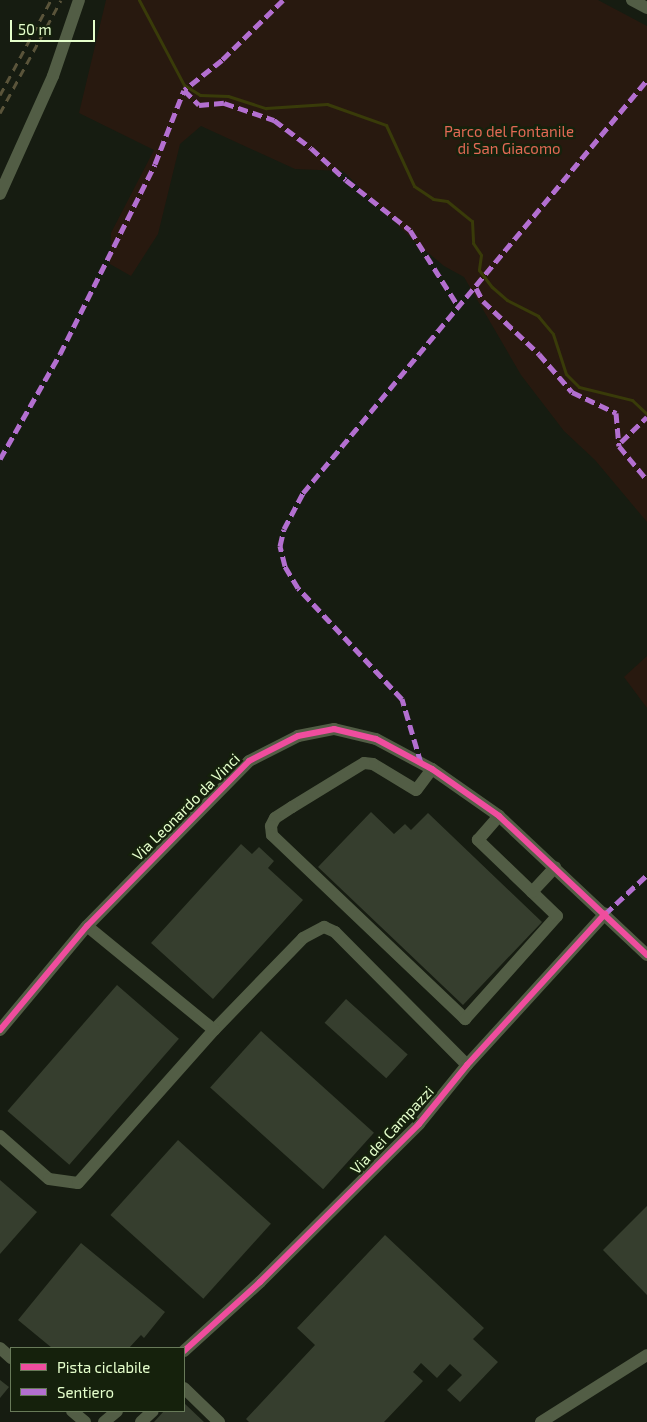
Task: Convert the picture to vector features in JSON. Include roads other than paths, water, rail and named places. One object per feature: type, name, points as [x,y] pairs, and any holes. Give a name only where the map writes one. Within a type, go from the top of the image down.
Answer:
[{"type":"street","points":[[0,194],[53,76],[79,0]]},
{"type":"street","points":[[632,0],[647,8]]},
{"type":"street","name":"Via Leonardo da Vinci","points":[[0,1030],[87,926],[249,760],[298,736],[334,729],[376,739],[432,769],[499,816],[647,955]]},
{"type":"street","points":[[432,769],[416,790],[373,764],[364,763],[275,818],[271,826],[272,835],[465,1019],[557,916],[478,840],[499,816]]},
{"type":"street","points":[[532,892],[555,867]]},
{"type":"street","name":"Via dei Campazzi","points":[[185,1350],[260,1282],[419,1124],[467,1065],[605,914]]},
{"type":"street","points":[[87,926],[214,1030]]},
{"type":"street","points":[[0,1136],[49,1179],[78,1183],[214,1030],[303,938],[324,927],[335,932],[467,1065]]},
{"type":"street","points":[[0,1348],[10,1357]]},
{"type":"street","points":[[541,1422],[647,1355]]},
{"type":"street","points":[[185,1389],[219,1422]]},
{"type":"street","points":[[73,1412],[85,1422]]},
{"type":"street","points":[[104,1422],[116,1412]]},
{"type":"street","points":[[142,1422],[152,1412]]},
{"type":"waterway","points":[[139,0],[184,85],[200,95],[228,96],[266,108],[327,104],[386,125],[414,186],[433,199],[447,201],[472,221],[473,243],[481,255],[479,270],[492,287],[507,300],[538,316],[553,334],[566,374],[579,387],[632,400],[647,414]]},
{"type":"railway","points":[[0,95],[51,0]]},
{"type":"railway","points":[[0,113],[61,0]]},
{"type":"park label","name":"Parco del Fontanile di San Giacomo","points":[[509,140]]}]
